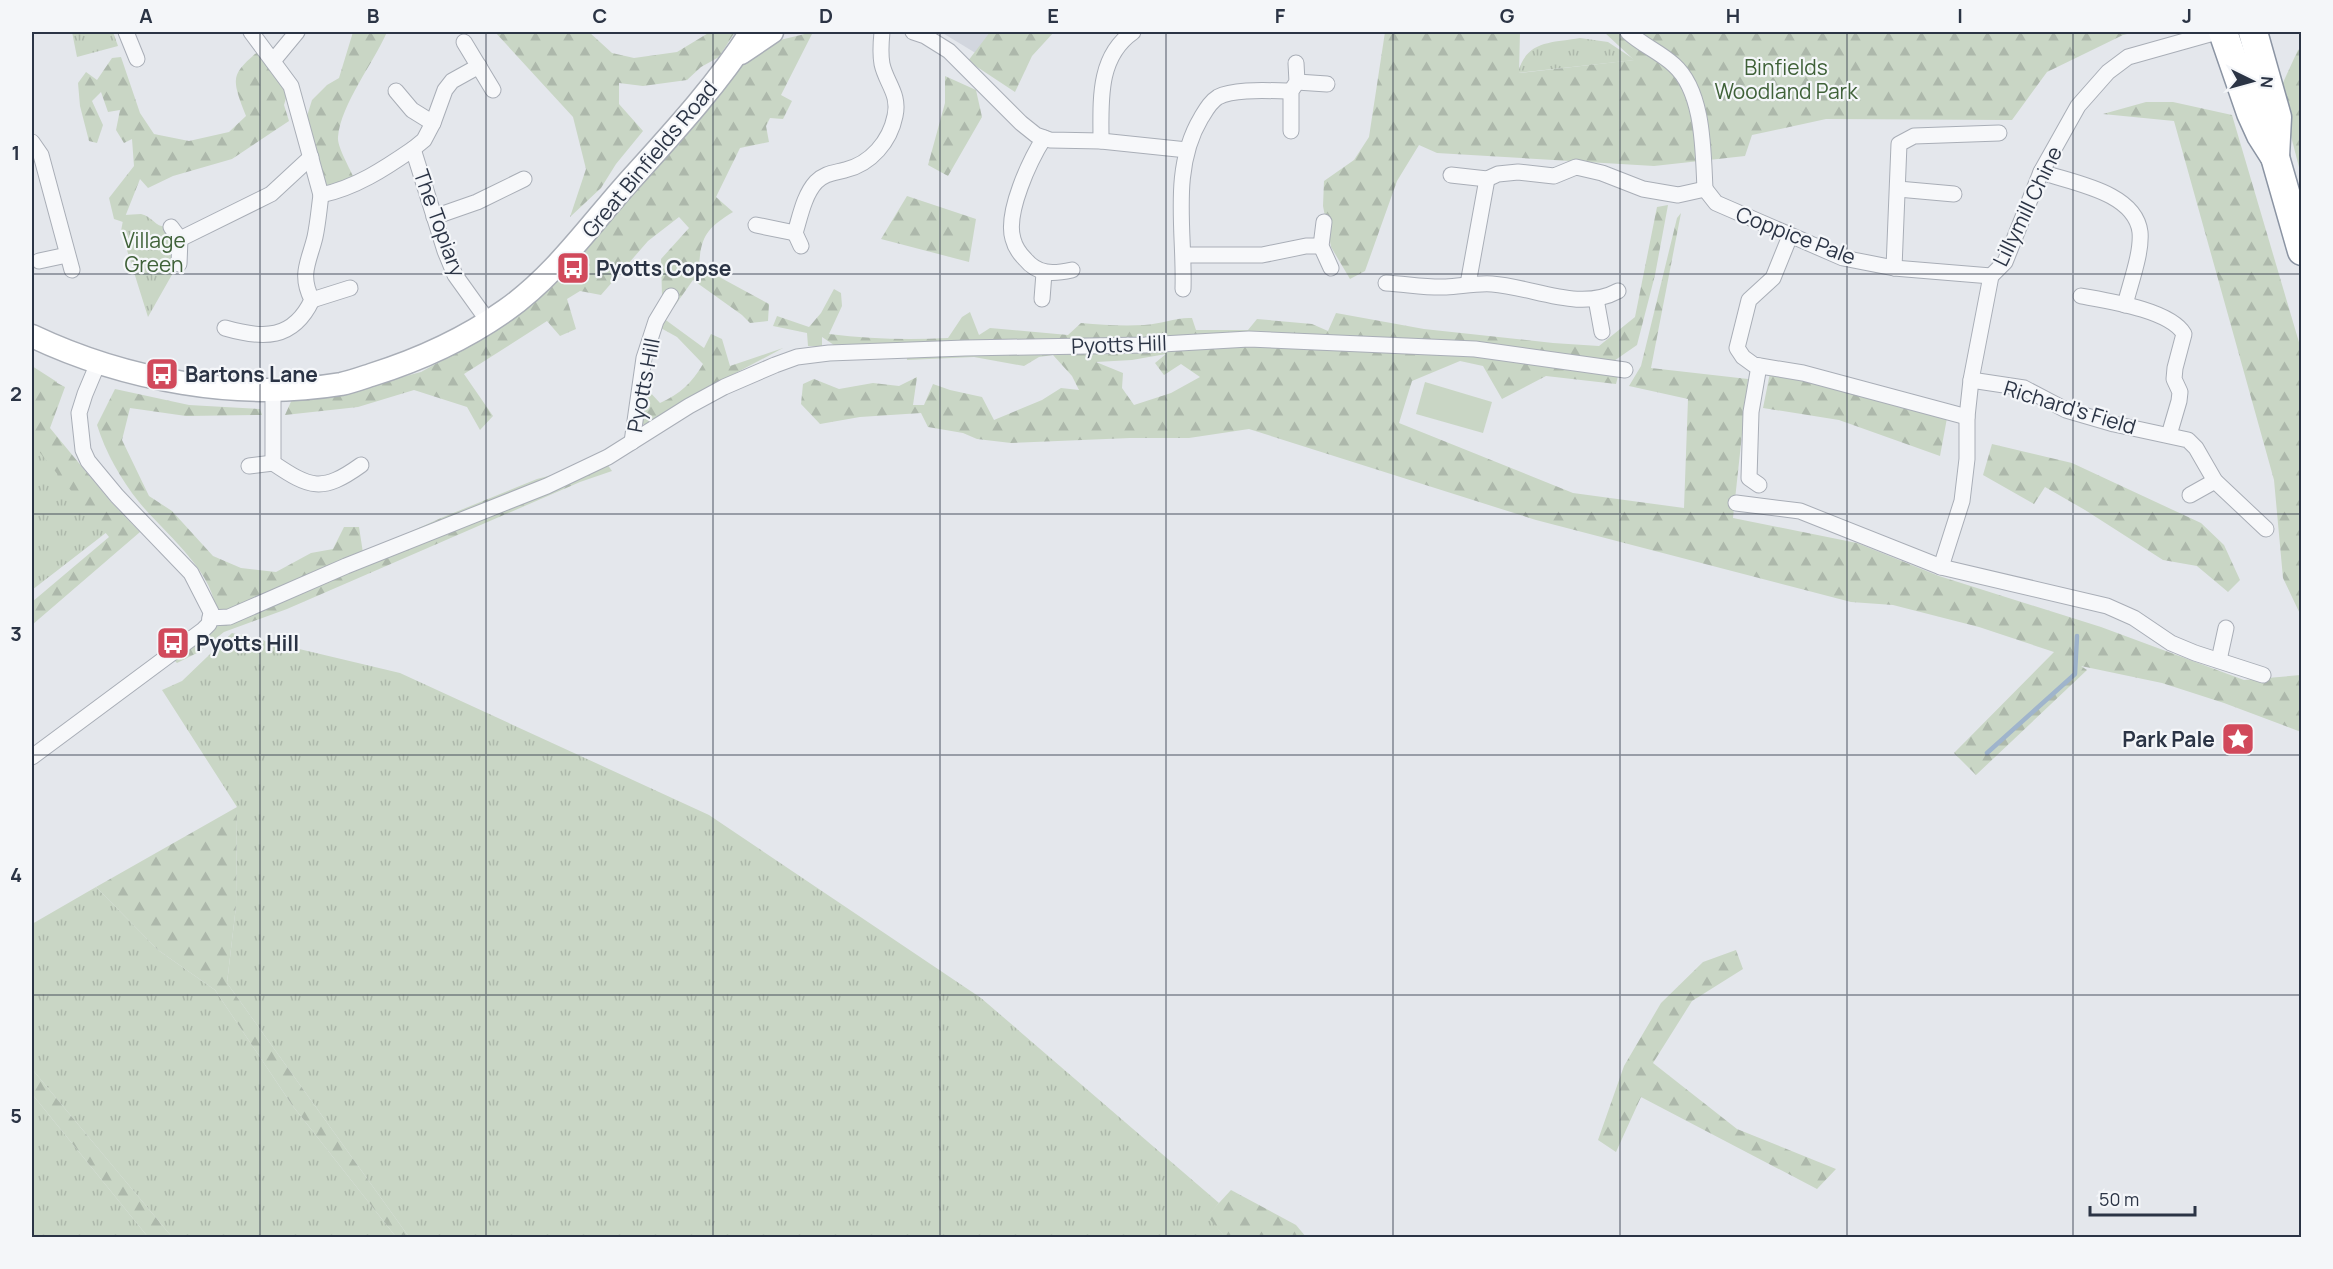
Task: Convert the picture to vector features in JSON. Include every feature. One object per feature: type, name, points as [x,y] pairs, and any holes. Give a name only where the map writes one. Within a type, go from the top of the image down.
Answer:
[{"type":"highway","points":[[2223,32],[2260,135],[2275,157]]},
{"type":"highway","points":[[2253,32],[2277,117],[2275,157],[2301,251]]},
{"type":"street","points":[[251,32],[291,86],[321,195],[315,237],[305,273],[305,286],[312,300]]},
{"type":"street","points":[[273,61],[297,32]]},
{"type":"street","name":"Great Binfields Road","points":[[32,336],[59,349],[98,363],[154,378],[215,387],[273,390],[342,384],[437,351],[506,310],[574,248],[734,57],[751,32]]},
{"type":"street","name":"Great Binfields Road","points":[[734,57],[772,32]]},
{"type":"street","points":[[756,225],[798,240],[808,195],[816,183],[828,173],[858,166],[886,141],[892,127],[897,100],[882,66],[880,50],[882,32]]},
{"type":"street","points":[[913,32],[925,36],[949,51],[1036,135],[1044,138],[1187,150]]},
{"type":"street","points":[[1101,141],[1102,92],[1105,72],[1119,45],[1133,32]]},
{"type":"street","points":[[1451,175],[1488,178],[1498,174],[1518,172],[1554,176],[1576,167],[1602,173],[1643,189],[1678,195],[1705,189],[1702,137],[1696,107],[1683,76],[1675,66],[1628,32]]},
{"type":"street","points":[[2166,45],[2174,32]]},
{"type":"street","name":"Lillymill Chine","points":[[1941,567],[1962,501],[1967,459],[1967,417],[1971,380],[1991,276],[2005,262],[2042,172],[2078,106],[2108,72],[2128,57],[2217,32]]},
{"type":"street","points":[[132,34],[137,58]]},
{"type":"street","points":[[464,42],[493,90]]},
{"type":"street","points":[[1291,131],[1296,63]]},
{"type":"street","points":[[413,149],[424,140],[445,90],[452,81],[479,66]]},
{"type":"street","points":[[1183,289],[1185,255],[1180,204],[1182,179],[1187,150],[1196,127],[1209,105],[1219,97],[1328,84]]},
{"type":"street","points":[[396,90],[412,110],[433,123]]},
{"type":"street","points":[[1894,268],[1899,144],[1914,136],[1999,133]]},
{"type":"street","points":[[1044,138],[1023,178],[1011,230],[1013,241],[1031,267],[1044,273],[1072,270]]},
{"type":"street","points":[[32,142],[41,155],[72,270]]},
{"type":"street","name":"The Topiary","points":[[321,195],[358,183],[413,149],[455,275],[488,321]]},
{"type":"street","points":[[179,264],[175,233],[271,194],[311,158]]},
{"type":"street","points":[[2042,172],[2115,197],[2127,205],[2136,216],[2140,232],[2139,247],[2125,305]]},
{"type":"street","points":[[434,217],[477,202],[524,178]]},
{"type":"street","points":[[1468,284],[1488,178]]},
{"type":"street","name":"Coppice Pale","points":[[1705,189],[1716,203],[1843,258],[1894,268],[1991,276]]},
{"type":"street","points":[[1898,189],[1954,194]]},
{"type":"street","points":[[1324,222],[1321,246],[1332,268]]},
{"type":"street","points":[[1790,236],[1773,278],[1749,300],[1737,348],[1743,357],[1753,365],[1847,383],[1967,417]]},
{"type":"street","points":[[1185,255],[1262,255],[1306,246],[1321,246]]},
{"type":"street","points":[[39,261],[67,255]]},
{"type":"street","points":[[1042,299],[1044,273]]},
{"type":"street","points":[[1386,283],[1446,287],[1468,284],[1519,287],[1554,296],[1585,300],[1605,298],[1618,291]]},
{"type":"street","points":[[225,327],[243,333],[280,334],[307,311],[312,300],[351,288]]},
{"type":"street","name":"Pyotts Hill","points":[[632,442],[644,358],[656,321],[671,296]]},
{"type":"street","points":[[2081,296],[2125,305],[2170,320],[2179,326],[2184,334],[2174,379],[2180,392],[2169,435]]},
{"type":"street","points":[[1596,299],[1602,332]]},
{"type":"street","name":"Pyotts Hill","points":[[210,618],[229,617],[346,566],[547,486],[608,457],[689,406],[724,387],[797,357],[829,353],[1145,345],[1249,339],[1475,349],[1625,370]]},
{"type":"street","points":[[32,757],[203,630],[210,618],[211,612],[206,599],[191,573],[117,496],[88,461],[81,441],[79,413],[98,363]]},
{"type":"street","points":[[1756,506],[1759,478],[1749,478],[1751,412],[1760,366]]},
{"type":"street","name":"Richard's Field","points":[[1971,380],[2024,388],[2066,410],[2114,424],[2188,440],[2196,448],[2215,482],[2266,529]]},
{"type":"street","points":[[273,390],[273,463]]},
{"type":"street","points":[[249,466],[273,463],[300,481],[325,484],[343,478],[361,465]]},
{"type":"street","points":[[2190,495],[2215,482]]},
{"type":"street","points":[[1736,503],[1800,511],[1941,567],[2107,606],[2134,618],[2171,644],[2263,675]]},
{"type":"street","points":[[2219,660],[2226,628]]},
{"type":"shaded area","points":[[941,32],[1005,32],[992,63]]},
{"type":"green space","points":[[72,32],[113,32],[118,46],[77,57]]},
{"type":"green space","points":[[353,32],[387,32],[351,98],[340,124],[338,141],[353,176],[341,190],[325,189],[307,116],[312,100],[327,85],[339,78]]},
{"type":"green space","points":[[495,32],[589,32],[612,53],[634,58],[677,52],[710,32],[735,32],[719,57],[701,67],[687,80],[643,86],[619,83],[619,104],[643,131],[616,164],[601,188],[570,217],[586,169],[573,117]]},
{"type":"green space","points":[[813,32],[781,95],[792,101],[783,119],[770,118],[766,126],[769,142],[740,148],[716,197],[733,212],[711,228],[704,240],[700,256],[699,266],[769,304],[768,321],[750,323],[693,280],[674,307],[662,296],[661,259],[689,228],[679,217],[648,241],[601,295],[580,291],[567,299],[576,329],[560,336],[547,321],[464,374],[493,416],[480,430],[467,407],[414,390],[358,407],[285,415],[294,395],[353,390],[421,372],[468,346],[744,57],[780,40]]},
{"type":"green space","points":[[990,32],[1054,32],[1032,56],[1015,92],[968,61]]},
{"type":"green space","name":"Binfields Woodland Park","points":[[1385,32],[1520,32],[1519,73],[1634,60],[1604,32],[2135,32],[2123,35],[2047,72],[2012,120],[1826,119],[1752,135],[1745,156],[1654,166],[1437,153],[1419,145],[1397,181],[1365,271],[1350,279],[1331,247],[1323,206],[1324,181],[1354,160],[1369,137]]},
{"type":"green space","points":[[1580,38],[1608,42],[1635,60],[1518,73],[1527,54],[1534,49],[1550,43]]},
{"type":"green space","points":[[265,45],[288,91],[284,105],[289,121],[232,159],[173,176],[148,188],[140,179],[123,222],[114,219],[109,198],[134,166],[132,139],[124,143],[116,130],[120,110],[108,112],[101,92],[92,101],[103,125],[97,143],[89,141],[80,106],[78,83],[86,72],[97,80],[112,58],[121,57],[140,113],[154,134],[189,141],[229,132],[246,116],[237,91],[237,76],[240,69]]},
{"type":"green space","points":[[2301,48],[2301,175],[2281,87]]},
{"type":"green space","points":[[945,76],[976,90],[982,117],[948,176],[928,165],[945,103]]},
{"type":"green space","points":[[2146,102],[2173,102],[2232,115],[2301,349],[2301,616],[2283,578],[2274,480],[2174,121],[2103,114]]},
{"type":"green space","points":[[907,196],[976,219],[969,262],[881,239]]},
{"type":"green space","points":[[1668,205],[1655,275],[1637,345],[1611,363],[1618,376],[1616,384],[1546,376],[1502,399],[1483,366],[1460,361],[1412,381],[1399,423],[1573,493],[1684,508],[1688,399],[1629,386],[1641,366],[1677,218],[1681,213],[1651,368],[1748,379],[1733,518],[1857,543],[1939,576],[2101,627],[2244,680],[2301,675],[2301,732],[2162,683],[2081,666],[2087,670],[1976,775],[1954,753],[2054,652],[1979,627],[1893,605],[1851,602],[1536,520],[1249,429],[1189,438],[1011,443],[977,439],[963,433],[928,427],[921,413],[860,417],[820,424],[801,404],[803,384],[814,379],[839,389],[873,383],[899,386],[917,377],[913,405],[924,405],[933,384],[982,397],[994,420],[1042,400],[1061,388],[1079,390],[1072,376],[1053,355],[1039,357],[1024,366],[974,357],[907,360],[906,347],[834,345],[822,337],[822,347],[808,346],[807,333],[773,326],[777,316],[809,327],[821,313],[834,289],[841,293],[842,306],[829,334],[859,337],[948,338],[962,317],[970,312],[979,335],[990,328],[1068,335],[1081,323],[1144,325],[1186,318],[1192,318],[1196,330],[1248,330],[1257,319],[1312,324],[1328,331],[1336,313],[1424,329],[1599,346],[1635,317],[1657,207]],"holes":[[[1166,354],[1155,363],[1164,375],[1181,364],[1200,377],[1171,393],[1134,405],[1122,388],[1123,373],[1096,362],[1132,360]]]},
{"type":"green space","name":"Village Green","points":[[141,214],[158,225],[171,226],[178,264],[148,317],[121,231],[124,215]]},
{"type":"green space","points":[[663,318],[704,348],[711,334],[722,339],[730,366],[783,348],[685,400],[649,423],[636,426],[647,389],[660,403],[685,387],[703,364],[677,337],[659,327]]},
{"type":"green space","points":[[32,366],[57,382],[41,452],[107,532],[32,590]]},
{"type":"green space","points":[[32,370],[65,387],[50,428],[111,502],[140,532],[32,625],[32,602],[109,537],[32,443]]},
{"type":"green space","points":[[1770,373],[1867,389],[1947,418],[1940,456],[1839,420],[1763,408]]},
{"type":"green space","points":[[1425,382],[1492,402],[1483,433],[1416,414]]},
{"type":"green space","points":[[115,389],[189,405],[260,409],[262,415],[186,416],[130,408],[122,440],[149,496],[172,511],[213,556],[241,568],[276,572],[311,553],[333,549],[344,527],[359,527],[363,553],[537,479],[605,461],[612,471],[580,482],[287,609],[224,632],[197,653],[177,663],[171,657],[216,615],[214,599],[198,569],[139,502],[109,455],[97,425]]},
{"type":"green space","points":[[1992,444],[2072,463],[2201,523],[2224,545],[2240,580],[2228,592],[2197,566],[2163,560],[2045,487],[2034,504],[1983,475]]},
{"type":"green space","points":[[232,633],[400,673],[709,815],[981,998],[1219,1203],[1208,1216],[1225,1237],[409,1237],[227,983],[236,906],[237,807],[162,690],[182,681]]},
{"type":"green space","points":[[237,807],[236,906],[227,983],[409,1237],[396,1237],[292,1105],[215,990],[158,950],[96,887]]},
{"type":"green space","points":[[96,887],[158,950],[215,990],[292,1105],[396,1237],[172,1237],[32,1069],[32,924]]},
{"type":"green space","points":[[1736,950],[1743,969],[1692,1001],[1653,1063],[1737,1129],[1836,1169],[1817,1189],[1641,1097],[1616,1152],[1598,1140],[1624,1066],[1661,1003],[1703,962]]},
{"type":"green space","points":[[32,1069],[172,1237],[148,1237],[32,1094]]},
{"type":"green space","points":[[32,1094],[148,1237],[32,1237]]},
{"type":"green space","points":[[1231,1190],[1296,1225],[1306,1237],[1225,1237],[1207,1216]]},
{"type":"waterway","points":[[1987,753],[2075,674],[2077,636]]},
{"type":"place","name":"Pyotts Copse","points":[[573,268]]},
{"type":"place","name":"Bartons Lane","points":[[162,374]]},
{"type":"place","name":"Pyotts Hill","points":[[173,643]]},
{"type":"place","name":"Park Pale","points":[[2238,739]]}]
